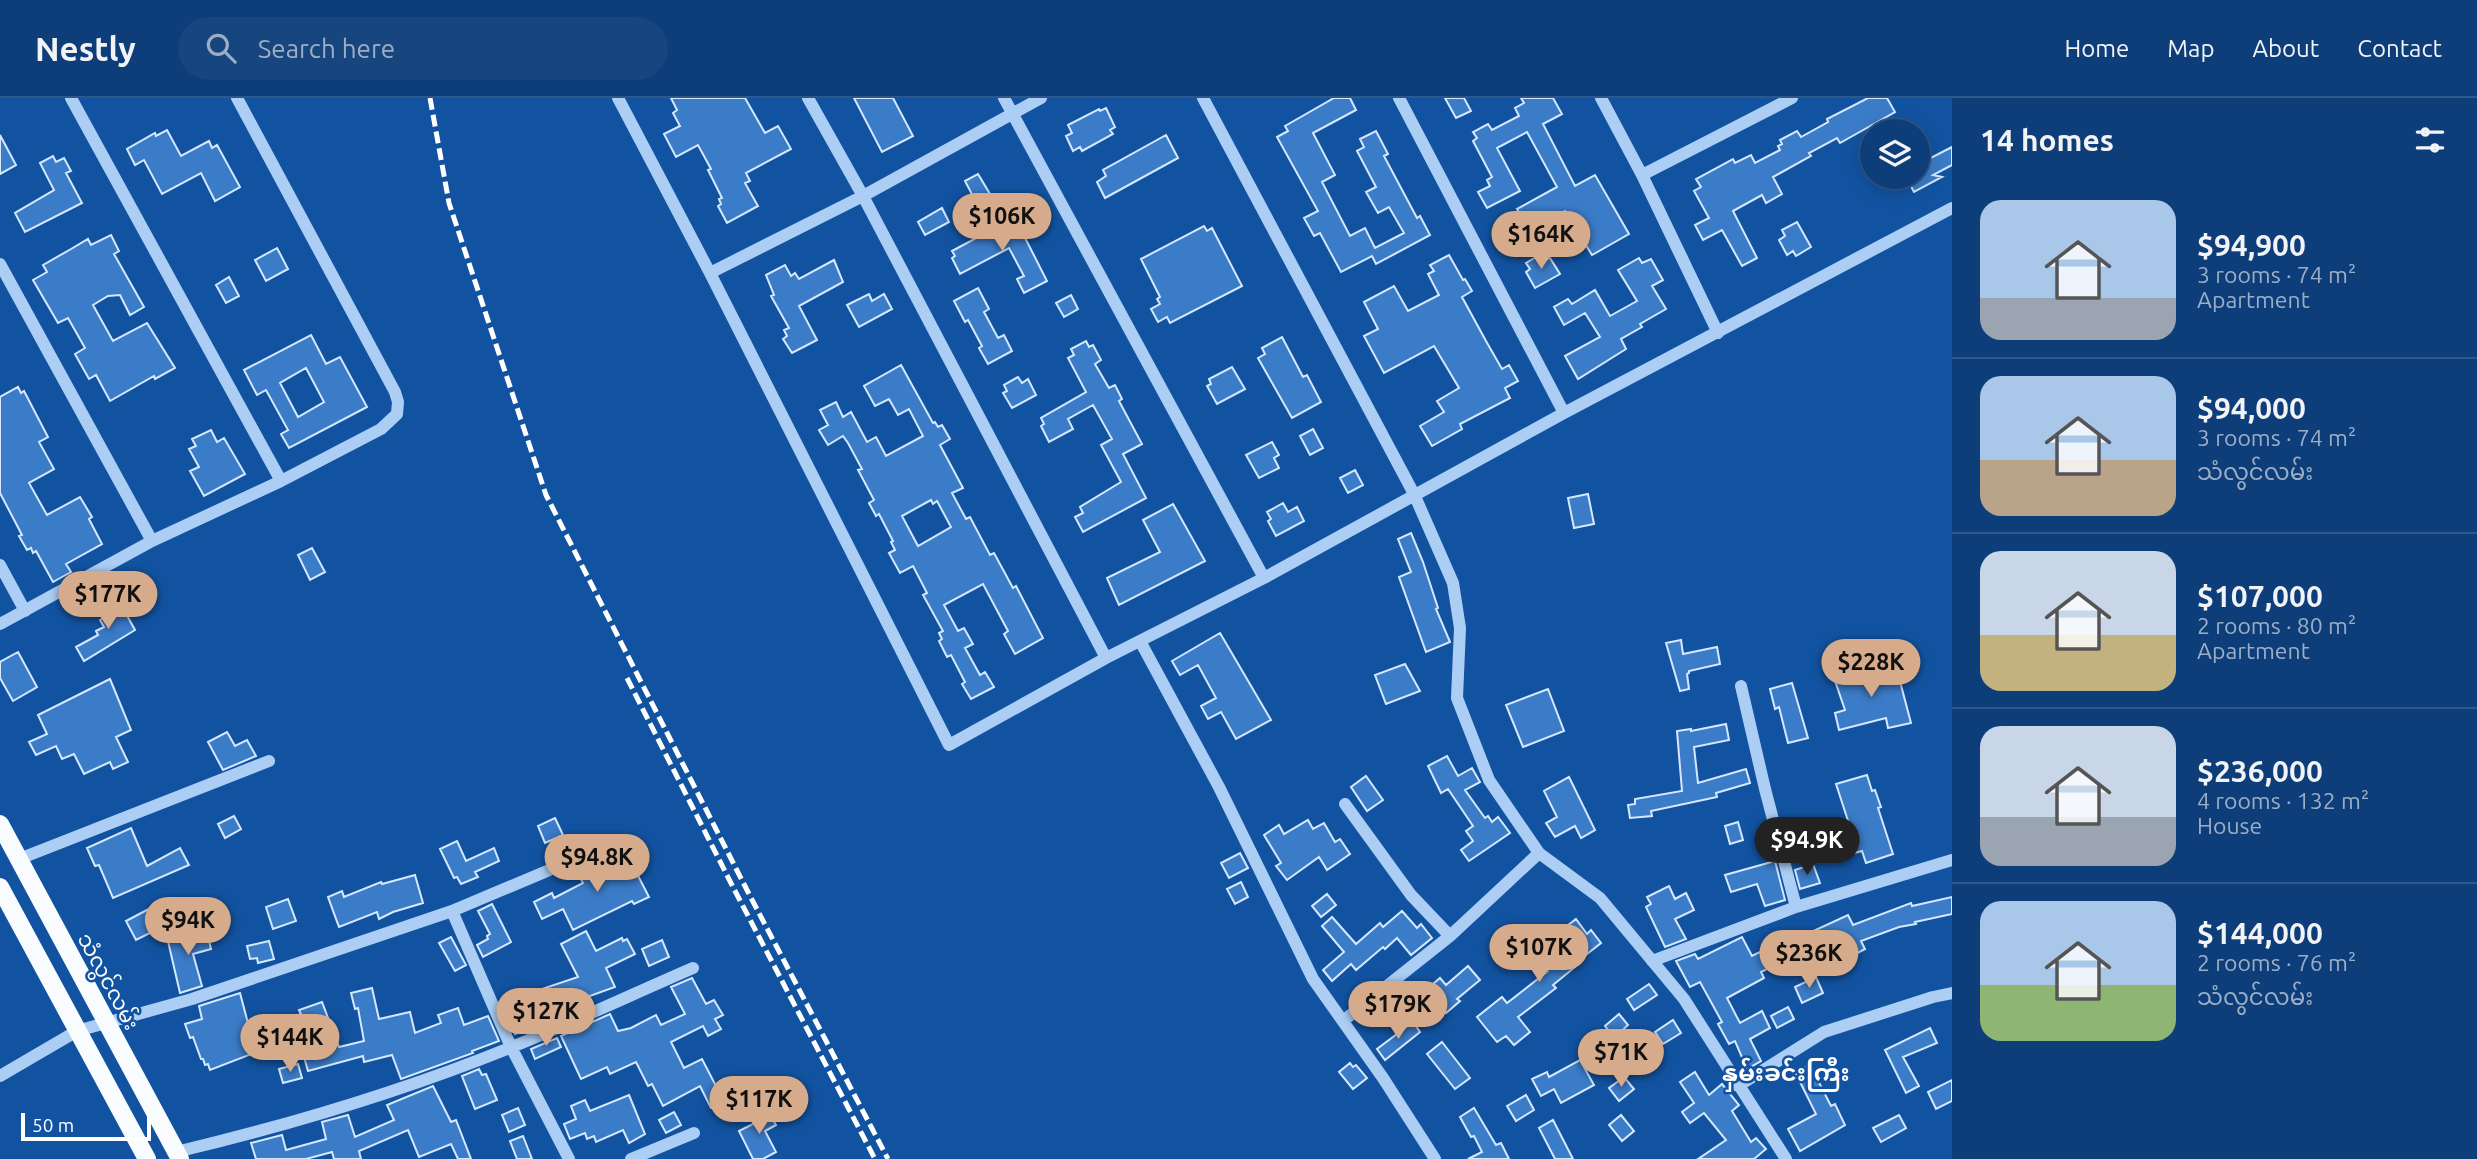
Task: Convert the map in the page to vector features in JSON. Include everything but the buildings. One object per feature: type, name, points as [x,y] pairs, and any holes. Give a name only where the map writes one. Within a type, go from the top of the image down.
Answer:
[{"type":"main road","name":"သံလွင်လမ်း","points":[[0,824],[178,1155]]},
{"type":"main road","points":[[0,887],[147,1159]]},
{"type":"street","points":[[71,98],[281,481]]},
{"type":"street","points":[[0,624],[152,541],[281,481],[381,429],[397,414],[398,402],[388,379],[237,98]]},
{"type":"street","points":[[618,98],[710,273],[949,745],[1106,658],[1264,578],[1564,413],[1952,208]]},
{"type":"street","points":[[808,98],[863,196],[1106,658]]},
{"type":"street","points":[[1004,98],[1264,578]]},
{"type":"street","points":[[710,273],[863,196],[1041,98]]},
{"type":"street","points":[[1203,98],[1414,494],[1453,583],[1460,628],[1457,698],[1489,780],[1539,853],[1600,898],[1684,999],[1786,1159]]},
{"type":"street","points":[[1399,98],[1564,413]]},
{"type":"street","points":[[1601,98],[1642,175],[1718,333]]},
{"type":"street","points":[[1642,175],[1792,98]]},
{"type":"street","points":[[0,264],[152,541]]},
{"type":"street","points":[[0,565],[25,611]]},
{"type":"street","points":[[1140,641],[1219,787],[1313,979],[1435,1159]]},
{"type":"street","points":[[1741,687],[1797,907]]},
{"type":"street","points":[[19,859],[269,761]]},
{"type":"street","points":[[1345,804],[1411,895],[1450,936]]},
{"type":"street","points":[[0,1076],[77,1031],[192,999],[452,911],[611,844]]},
{"type":"street","points":[[1343,1021],[1450,936],[1539,853]]},
{"type":"street","points":[[1652,961],[1797,907],[1952,860]]},
{"type":"street","points":[[452,911],[511,1047],[569,1159]]},
{"type":"street","points":[[178,1155],[411,1084],[511,1047],[693,968]]},
{"type":"street","points":[[1738,1086],[1824,1032],[1952,993]]},
{"type":"street","points":[[631,1159],[694,1133]]},
{"type":"railway","points":[[430,98],[449,203],[546,495],[749,894],[888,1159]]},
{"type":"railway","points":[[627,678],[875,1159]]},
{"type":"district","name":"နှမ်းခင်းကြီး","points":[[1786,1072]]}]
